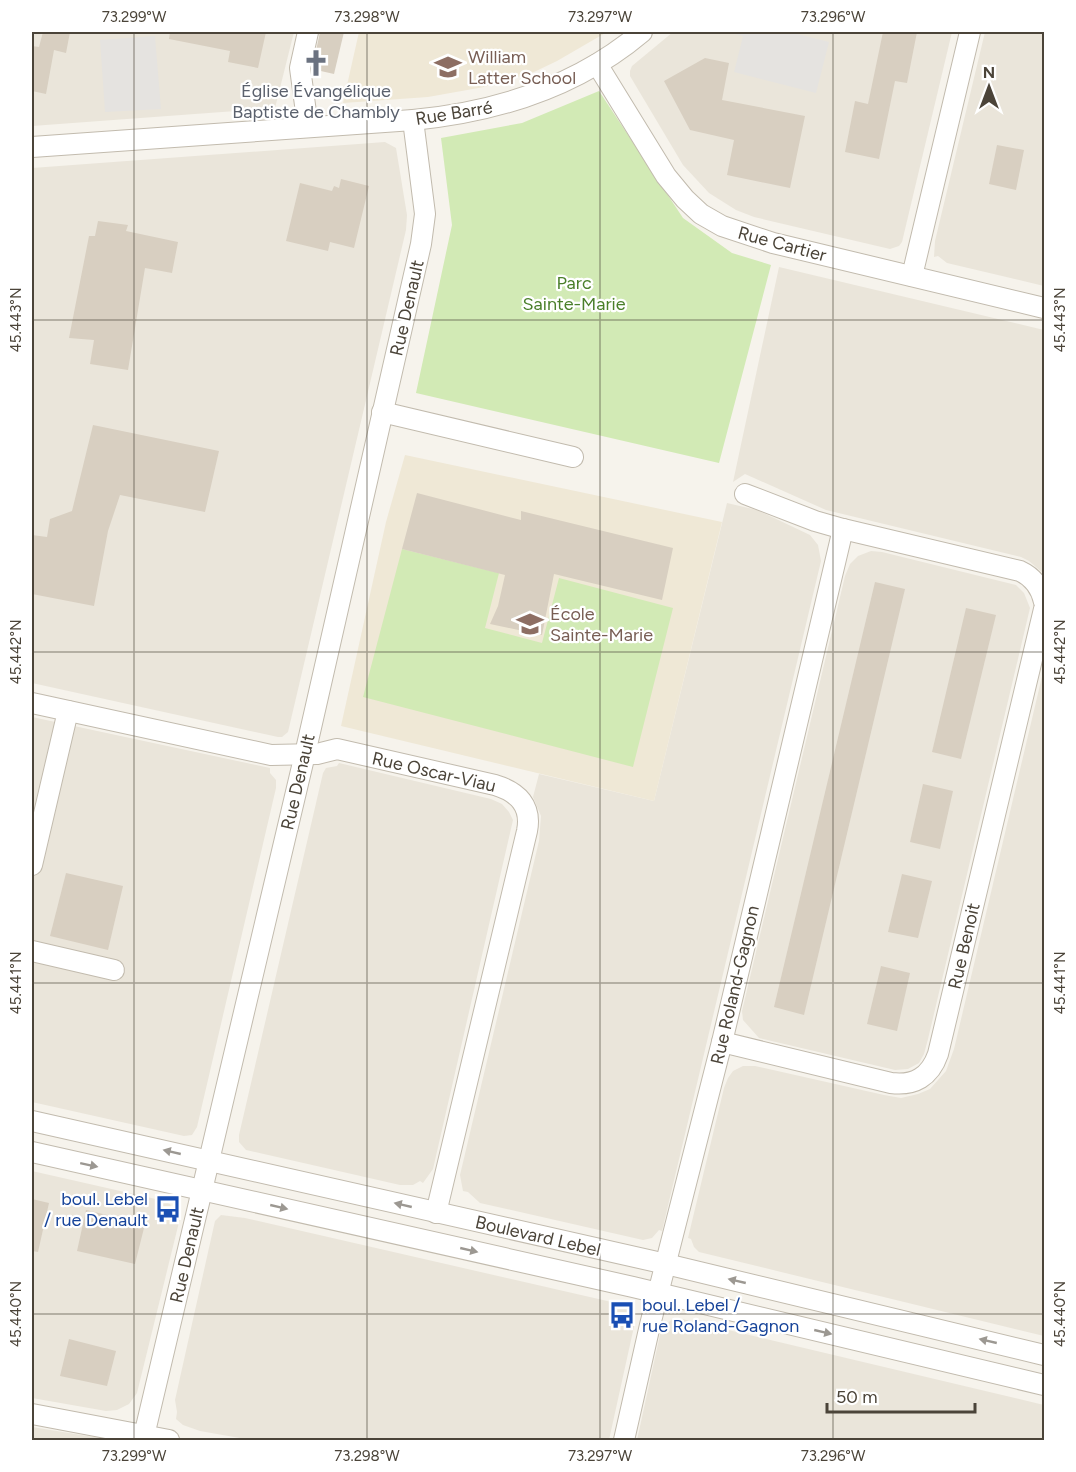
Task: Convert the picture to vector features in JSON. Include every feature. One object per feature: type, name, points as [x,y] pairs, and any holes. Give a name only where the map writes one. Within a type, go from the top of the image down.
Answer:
[{"type":"street","points":[[308,32],[300,68],[308,127]]},
{"type":"street","name":"Rue Barré","points":[[32,147],[413,120],[475,112],[543,91],[597,64],[642,32]]},
{"type":"street","points":[[912,276],[970,32]]},
{"type":"street","name":"Rue Cartier","points":[[597,64],[666,176],[701,214],[722,226],[746,236],[1044,308]]},
{"type":"street","name":"Rue Denault","points":[[144,1438],[305,754],[424,228],[425,214],[413,120]]},
{"type":"street","points":[[382,412],[573,457]]},
{"type":"street","points":[[745,494],[815,521],[843,529],[1020,571],[1027,574],[1037,585],[1044,602]]},
{"type":"street","name":"Rue Roland-Gagnon","points":[[624,1440],[658,1293],[722,1042],[843,529]]},
{"type":"street","name":"Rue Benoit","points":[[722,1042],[891,1083],[913,1082],[928,1073],[938,1054],[1044,609]]},
{"type":"street","name":"Rue Oscar-Viau","points":[[32,703],[271,755],[305,754],[337,749],[495,785],[517,795],[528,814],[527,831],[436,1213]]},
{"type":"street","points":[[32,865],[68,711]]},
{"type":"street","points":[[32,951],[114,970]]},
{"type":"street","name":"Boulevard Lebel","points":[[32,1121],[666,1264],[1044,1355]]},
{"type":"street","name":"Boulevard Lebel","points":[[32,1152],[658,1293],[1044,1385]]},
{"type":"street","points":[[32,1414],[144,1438],[169,1440]]},
{"type":"shaded area","points":[[32,32],[294,32],[275,108],[32,126]]},
{"type":"shaded area","name":"William Latter School","points":[[359,32],[607,32],[534,72],[484,87],[428,97],[343,103]]},
{"type":"shaded area","points":[[673,32],[952,32],[902,242],[899,246],[890,249],[754,217],[736,210],[709,193],[683,165],[630,76],[632,66]]},
{"type":"shaded area","points":[[726,32],[789,32],[829,42],[816,93],[734,72],[743,36]]},
{"type":"shaded area","points":[[985,32],[1044,32],[1044,286],[947,263],[938,256],[934,257],[935,241]]},
{"type":"shaded area","points":[[155,36],[161,109],[105,112],[100,40]]},
{"type":"shaded area","points":[[385,142],[396,148],[407,215],[406,230],[288,732],[278,737],[32,683],[32,168]]},
{"type":"shaded area","points":[[779,267],[1044,330],[1044,574],[1021,557],[826,510],[745,474],[733,482]]},
{"type":"shaded area","name":"École Sainte-Marie","points":[[405,455],[722,522],[654,801],[341,726],[386,522]]},
{"type":"shaded area","points":[[727,503],[757,510],[810,535],[818,545],[821,561],[662,1231],[659,1230],[652,1238],[643,1240],[480,1203],[468,1192],[463,1191],[460,1175],[539,841],[541,816],[533,797],[539,774],[654,801]]},
{"type":"shaded area","points":[[871,551],[1016,585],[1024,593],[1030,608],[924,1054],[919,1063],[908,1069],[895,1070],[759,1038],[743,1020],[742,1011],[845,576],[850,564],[858,556]]},
{"type":"shaded area","points":[[1044,668],[1044,1336],[699,1252],[688,1238],[724,1088],[733,1071],[743,1066],[755,1066],[901,1098],[930,1089],[946,1071],[954,1049]]},
{"type":"shaded area","points":[[32,717],[270,768],[270,773],[276,780],[197,1127],[192,1135],[184,1136],[32,1102]]},
{"type":"shaded area","points":[[339,763],[491,799],[502,804],[513,820],[433,1169],[423,1183],[420,1181],[413,1185],[400,1185],[246,1150],[239,1142],[323,773],[326,768],[337,766]]},
{"type":"shaded area","points":[[32,1171],[160,1200],[170,1204],[175,1216],[180,1218],[137,1393],[129,1404],[117,1410],[106,1411],[32,1398]]},
{"type":"shaded area","points":[[221,1215],[245,1218],[629,1306],[632,1320],[635,1322],[609,1440],[251,1440],[200,1431],[183,1425],[176,1419],[175,1400],[215,1221]]},
{"type":"shaded area","points":[[678,1318],[1044,1405],[1044,1440],[637,1440],[661,1330],[671,1320]]},
{"type":"shaded area","points":[[32,1427],[106,1439],[106,1440],[32,1440]]},
{"type":"green space","name":"Parc Sainte-Marie","points":[[599,91],[683,218],[732,253],[771,265],[719,463],[416,393],[452,225],[441,138],[522,123]]},
{"type":"green space","points":[[402,549],[499,573],[485,628],[542,643],[559,578],[673,608],[633,767],[363,697]]},
{"type":"building","points":[[43,32],[70,32],[66,53],[54,50],[46,94],[32,91],[32,46],[39,47]]},
{"type":"building","points":[[170,32],[266,32],[258,68],[228,62],[230,51],[169,39]]},
{"type":"building","points":[[320,32],[344,32],[334,74],[312,69]]},
{"type":"building","points":[[883,32],[917,32],[907,83],[895,81],[879,159],[845,152],[855,101],[868,104]]},
{"type":"building","points":[[705,58],[729,63],[722,100],[805,116],[790,188],[727,175],[734,140],[690,130],[664,81]]},
{"type":"building","points":[[997,145],[1024,150],[1016,190],[989,184]]},
{"type":"building","points":[[341,179],[369,186],[354,248],[330,242],[328,251],[286,241],[300,183],[332,191],[334,186],[339,188]]},
{"type":"building","points":[[98,221],[128,225],[126,231],[178,242],[172,273],[145,268],[128,370],[90,364],[94,340],[69,338],[89,236],[95,236]]},
{"type":"building","points":[[93,425],[219,451],[205,512],[120,495],[108,531],[94,606],[32,594],[32,535],[47,537],[50,519],[72,511]]},
{"type":"building","points":[[417,493],[521,520],[521,511],[673,548],[662,600],[554,574],[542,635],[490,624],[498,606],[505,575],[402,549]]},
{"type":"building","points":[[875,582],[905,589],[804,1015],[774,1007]]},
{"type":"building","points":[[966,608],[996,615],[961,759],[932,752]]},
{"type":"building","points":[[923,784],[953,791],[940,849],[910,842]]},
{"type":"building","points":[[66,873],[123,886],[108,950],[50,936]]},
{"type":"building","points":[[902,874],[932,881],[918,938],[888,932]]},
{"type":"building","points":[[881,966],[910,973],[897,1031],[867,1024]]},
{"type":"building","points":[[32,1199],[49,1203],[38,1252],[32,1251]]},
{"type":"building","points":[[86,1210],[145,1224],[135,1264],[77,1251]]},
{"type":"building","points":[[69,1339],[116,1351],[107,1386],[60,1376]]},
{"type":"place","name":"Église Évangélique Baptiste de Chambly","points":[[316,63]]},
{"type":"place","name":"William Latter School","points":[[448,67]]},
{"type":"place","name":"École Sainte-Marie","points":[[530,624]]},
{"type":"place","name":"boul. Lebel / rue Denault","points":[[168,1209]]},
{"type":"place","name":"boul. Lebel / rue Roland-Gagnon","points":[[622,1315]]}]
